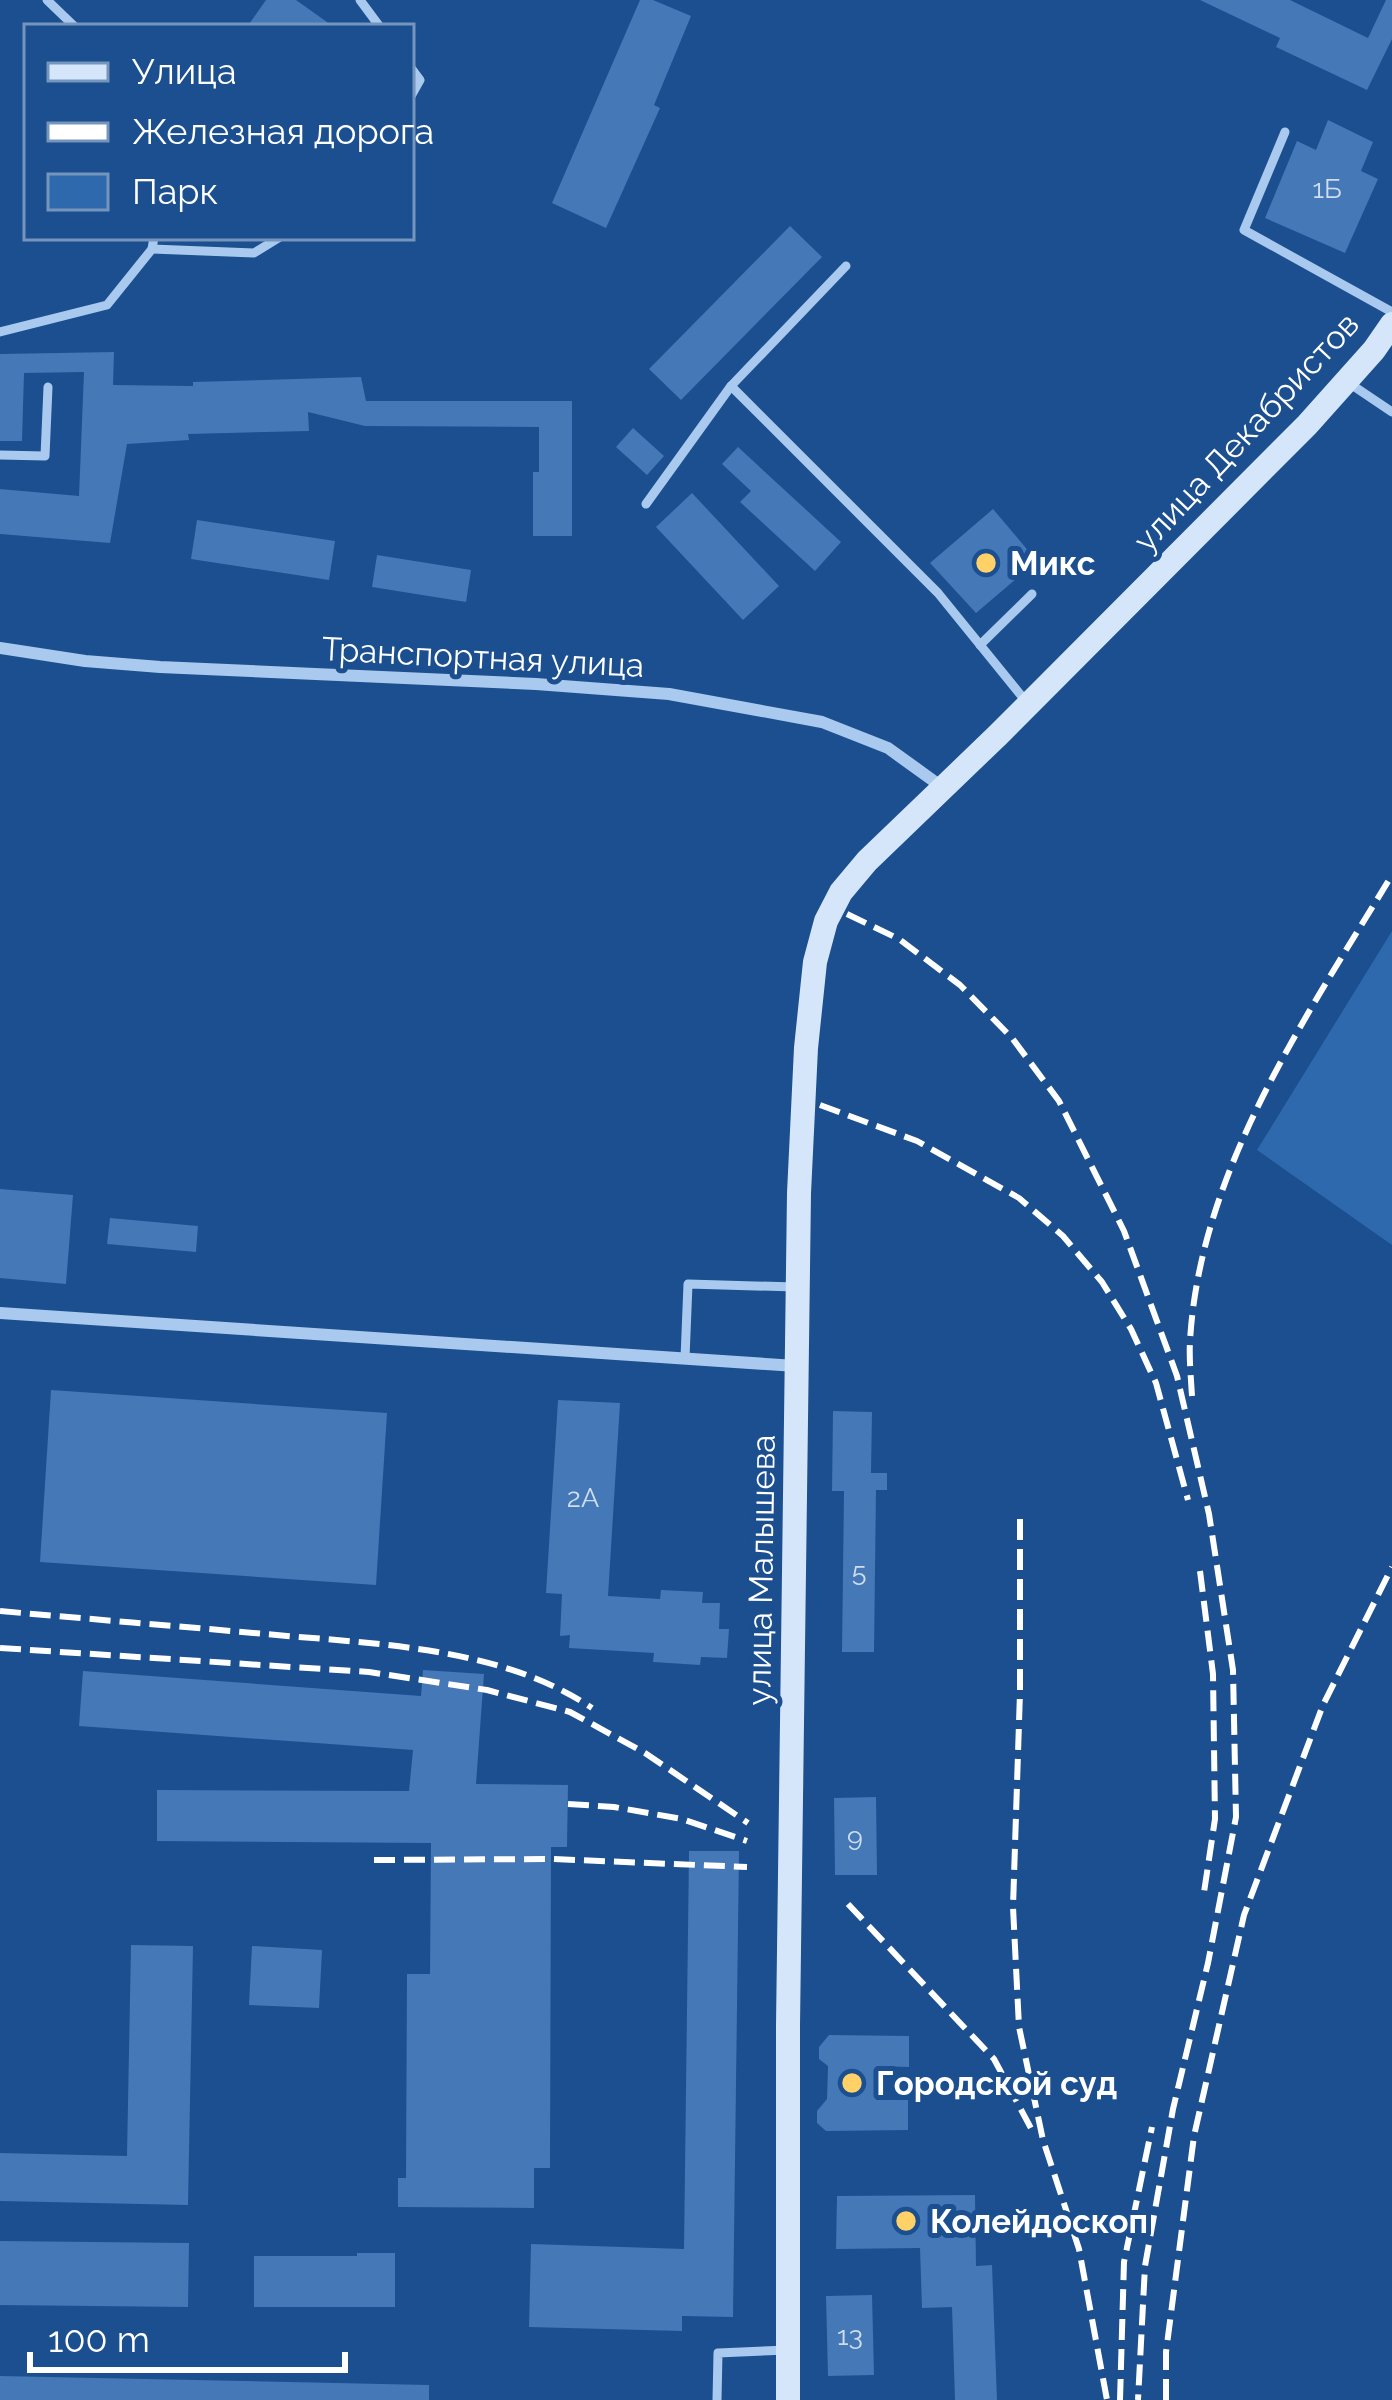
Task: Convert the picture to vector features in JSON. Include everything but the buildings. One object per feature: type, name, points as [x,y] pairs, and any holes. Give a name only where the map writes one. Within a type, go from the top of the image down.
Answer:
[{"type":"main road","name":"улица Декабристов","points":[[943,788],[1290,441],[1392,324]]},
{"type":"main road","name":"улица Малышева","points":[[788,2400],[796,1366],[806,1048],[815,962],[826,921],[841,892],[943,788]]},
{"type":"street","name":"Транспортная улица","points":[[0,648],[160,667],[669,694],[823,722],[888,748],[943,788]]},
{"type":"street","points":[[0,1313],[796,1366]]},
{"type":"lane","points":[[47,0],[72,24]]},
{"type":"lane","points":[[359,0],[378,24]]},
{"type":"lane","points":[[1285,132],[1244,230],[1392,312]]},
{"type":"lane","points":[[0,332],[107,305],[153,243],[254,253],[275,240]]},
{"type":"lane","points":[[646,504],[731,386],[846,266]]},
{"type":"lane","points":[[1346,381],[1392,412]]},
{"type":"lane","points":[[731,386],[938,592],[1028,704]]},
{"type":"lane","points":[[0,455],[45,455],[48,387]]},
{"type":"lane","points":[[980,645],[1032,594]]},
{"type":"lane","points":[[685,1358],[688,1284],[798,1287]]},
{"type":"lane","points":[[717,2400],[718,2353],[788,2350]]},
{"type":"green space","points":[[1392,931],[1392,1245],[1257,1150]]},
{"type":"railway","points":[[1192,1396],[1190,1341],[1198,1278],[1236,1156],[1293,1040],[1392,875]]},
{"type":"railway","points":[[847,914],[899,939],[960,985],[1012,1038],[1059,1101],[1124,1231],[1177,1376],[1209,1514],[1233,1670],[1236,1817],[1173,2109],[1145,2266],[1138,2400]]},
{"type":"railway","points":[[820,1105],[917,1141],[1019,1198],[1063,1236],[1102,1282],[1131,1329],[1156,1383],[1188,1500]]},
{"type":"railway","points":[[1020,1519],[1013,1907],[1019,2027],[1043,2140],[1079,2249],[1107,2400]]},
{"type":"railway","points":[[1166,2400],[1166,2352],[1194,2136],[1244,1915],[1323,1705],[1392,1567]]},
{"type":"railway","points":[[1200,1571],[1213,1674],[1215,1819],[1203,1899]]},
{"type":"railway","points":[[0,1611],[434,1652],[517,1672],[592,1708]]},
{"type":"railway","points":[[0,1648],[369,1672],[487,1690],[570,1712],[645,1753],[748,1823]]},
{"type":"railway","points":[[568,1804],[682,1819],[747,1841]]},
{"type":"railway","points":[[374,1860],[551,1859],[747,1867]]},
{"type":"railway","points":[[848,1904],[994,2059],[1033,2132]]},
{"type":"railway","points":[[1120,2400],[1124,2262],[1152,2127]]},
{"type":"place","name":"Микс","points":[[986,563]]},
{"type":"place","name":"Городской суд","points":[[852,2083]]},
{"type":"place","name":"Колейдоскоп","points":[[906,2221]]}]
